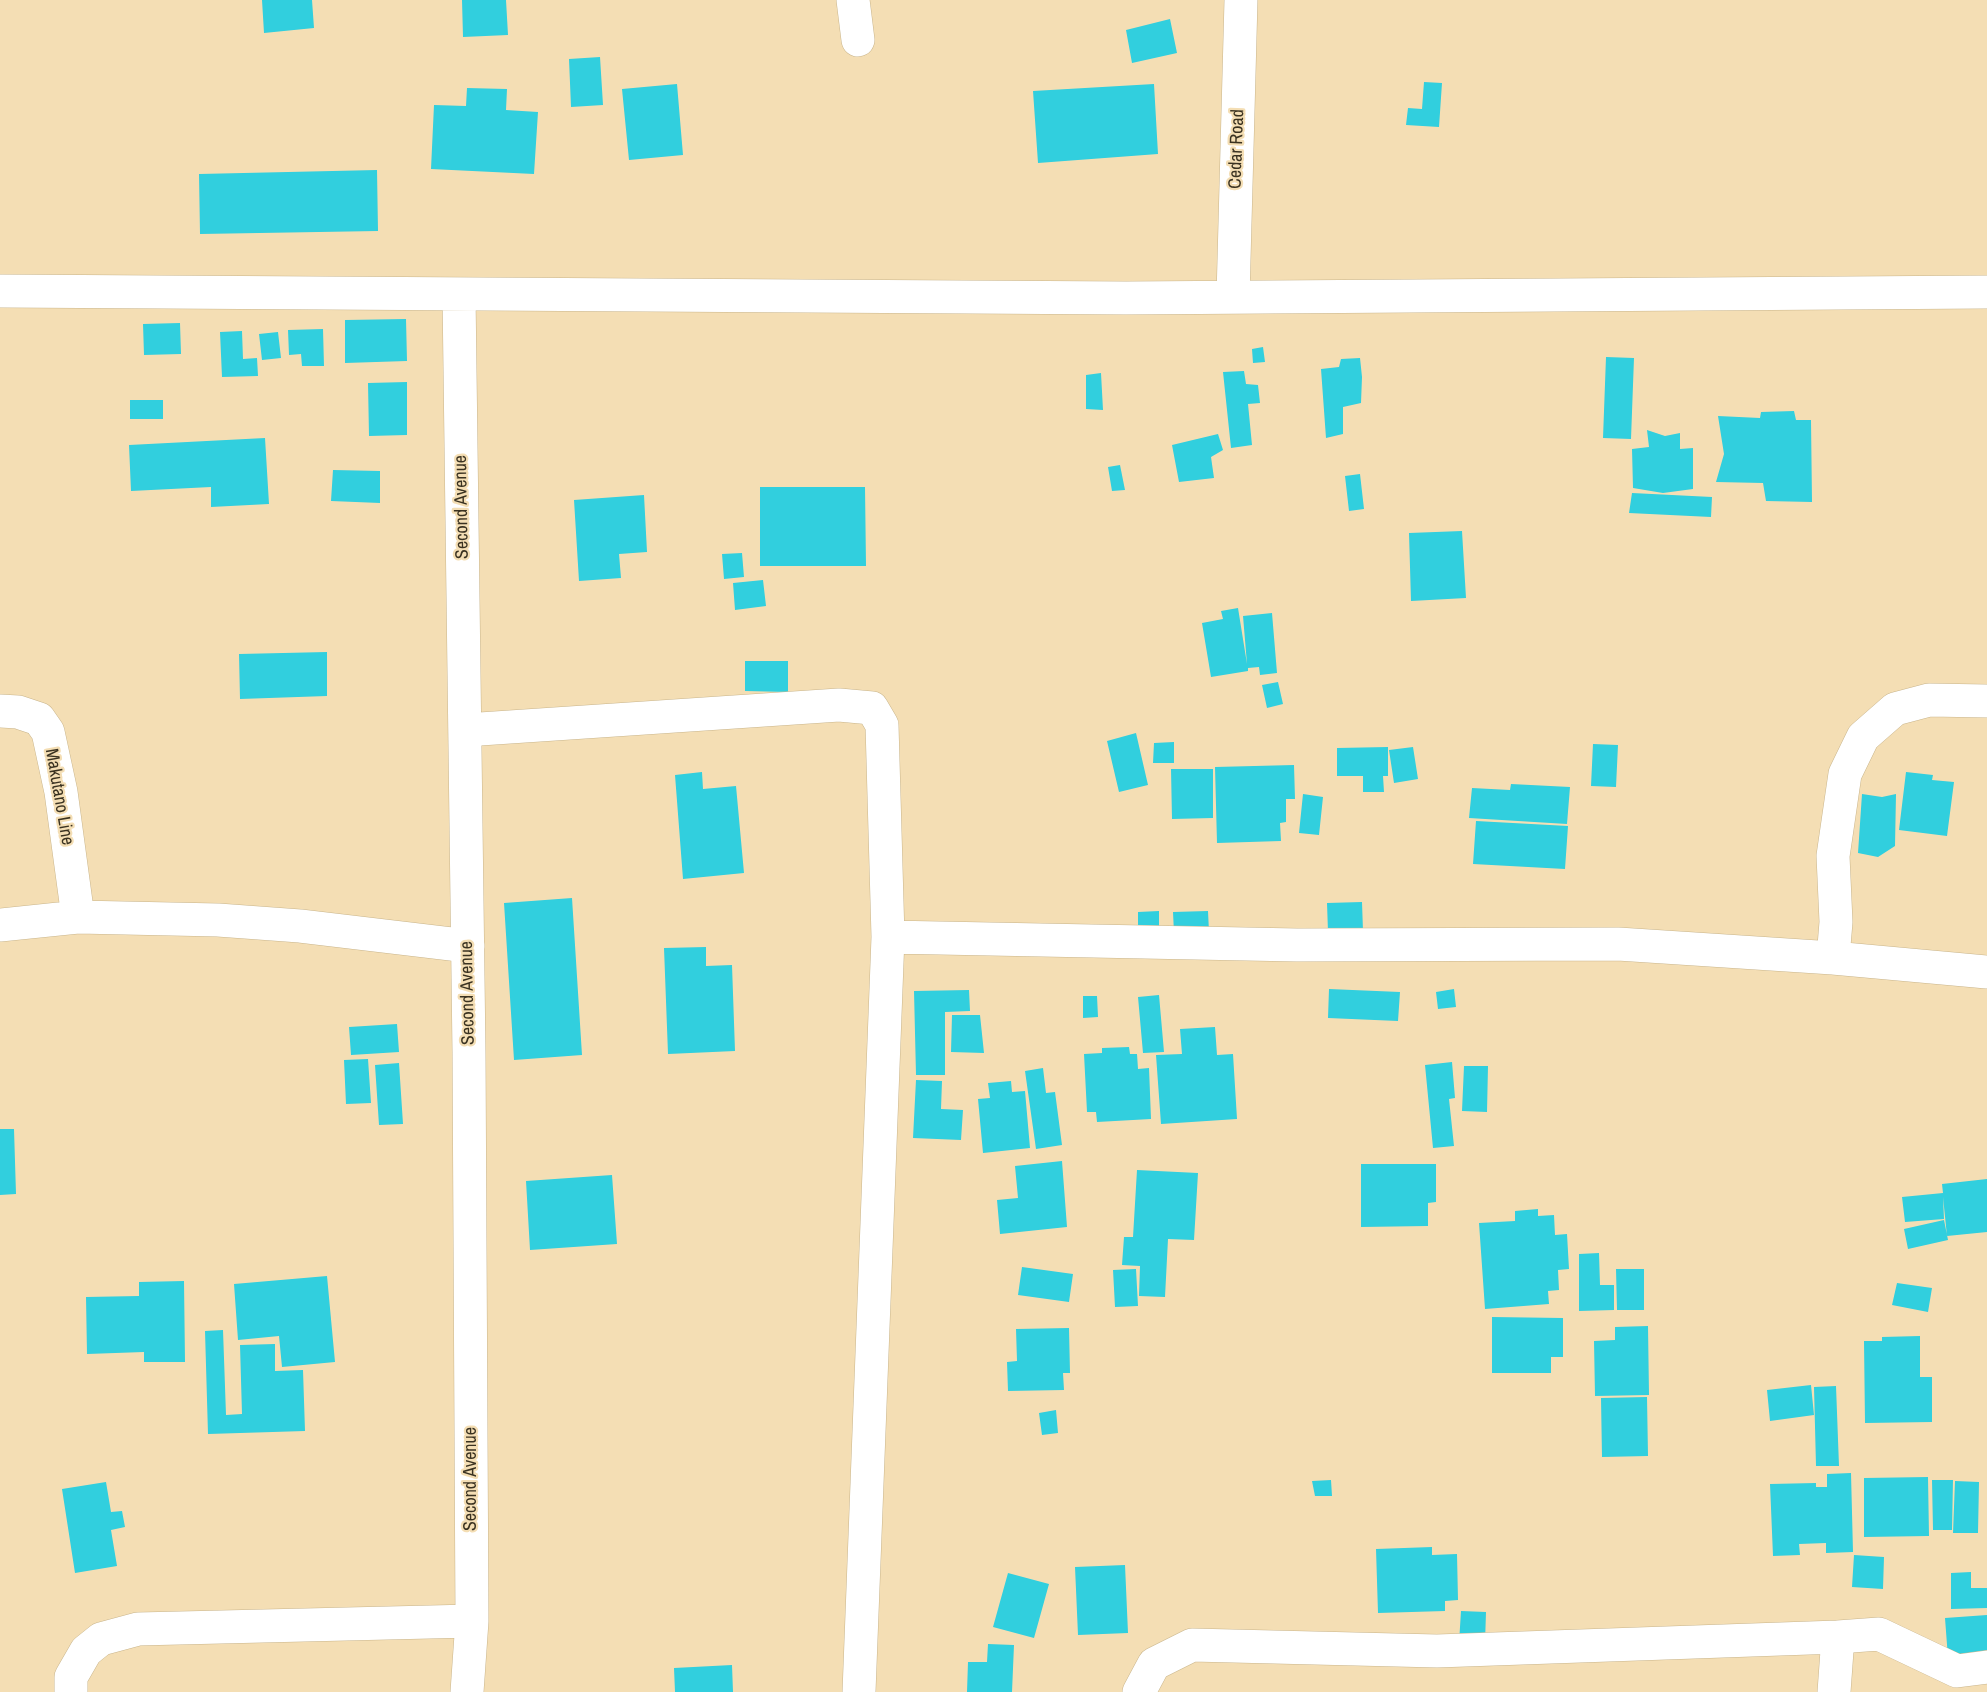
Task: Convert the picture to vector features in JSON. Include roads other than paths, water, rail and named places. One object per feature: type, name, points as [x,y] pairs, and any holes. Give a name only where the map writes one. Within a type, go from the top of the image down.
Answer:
[{"type":"street","points":[[853,0],[858,40]]},
{"type":"street","name":"Cedar Road","points":[[1233,297],[1241,0]]},
{"type":"street","points":[[0,291],[1114,298],[1987,292]]},
{"type":"street","name":"Second Avenue","points":[[459,294],[468,946],[472,1621],[467,1692]]},
{"type":"street","points":[[1833,958],[1836,922],[1833,855],[1845,774],[1863,737],[1895,708],[1929,700],[1987,701]]},
{"type":"street","points":[[465,730],[839,705],[872,708],[882,725],[888,937],[859,1692]]},
{"type":"street","name":"Makutano Line","points":[[0,711],[18,712],[39,718],[48,732],[61,792],[78,917]]},
{"type":"street","points":[[0,925],[78,917],[241,922],[300,926],[468,946]]},
{"type":"street","points":[[888,937],[1297,945],[1618,944],[1833,958],[1987,972]]},
{"type":"street","points":[[71,1692],[71,1677],[86,1651],[101,1640],[138,1629],[472,1621]]},
{"type":"street","points":[[1139,1692],[1154,1664],[1192,1645],[1437,1651],[1879,1634],[1958,1671],[1987,1667]]},
{"type":"street","points":[[1834,1692],[1838,1637]]}]
